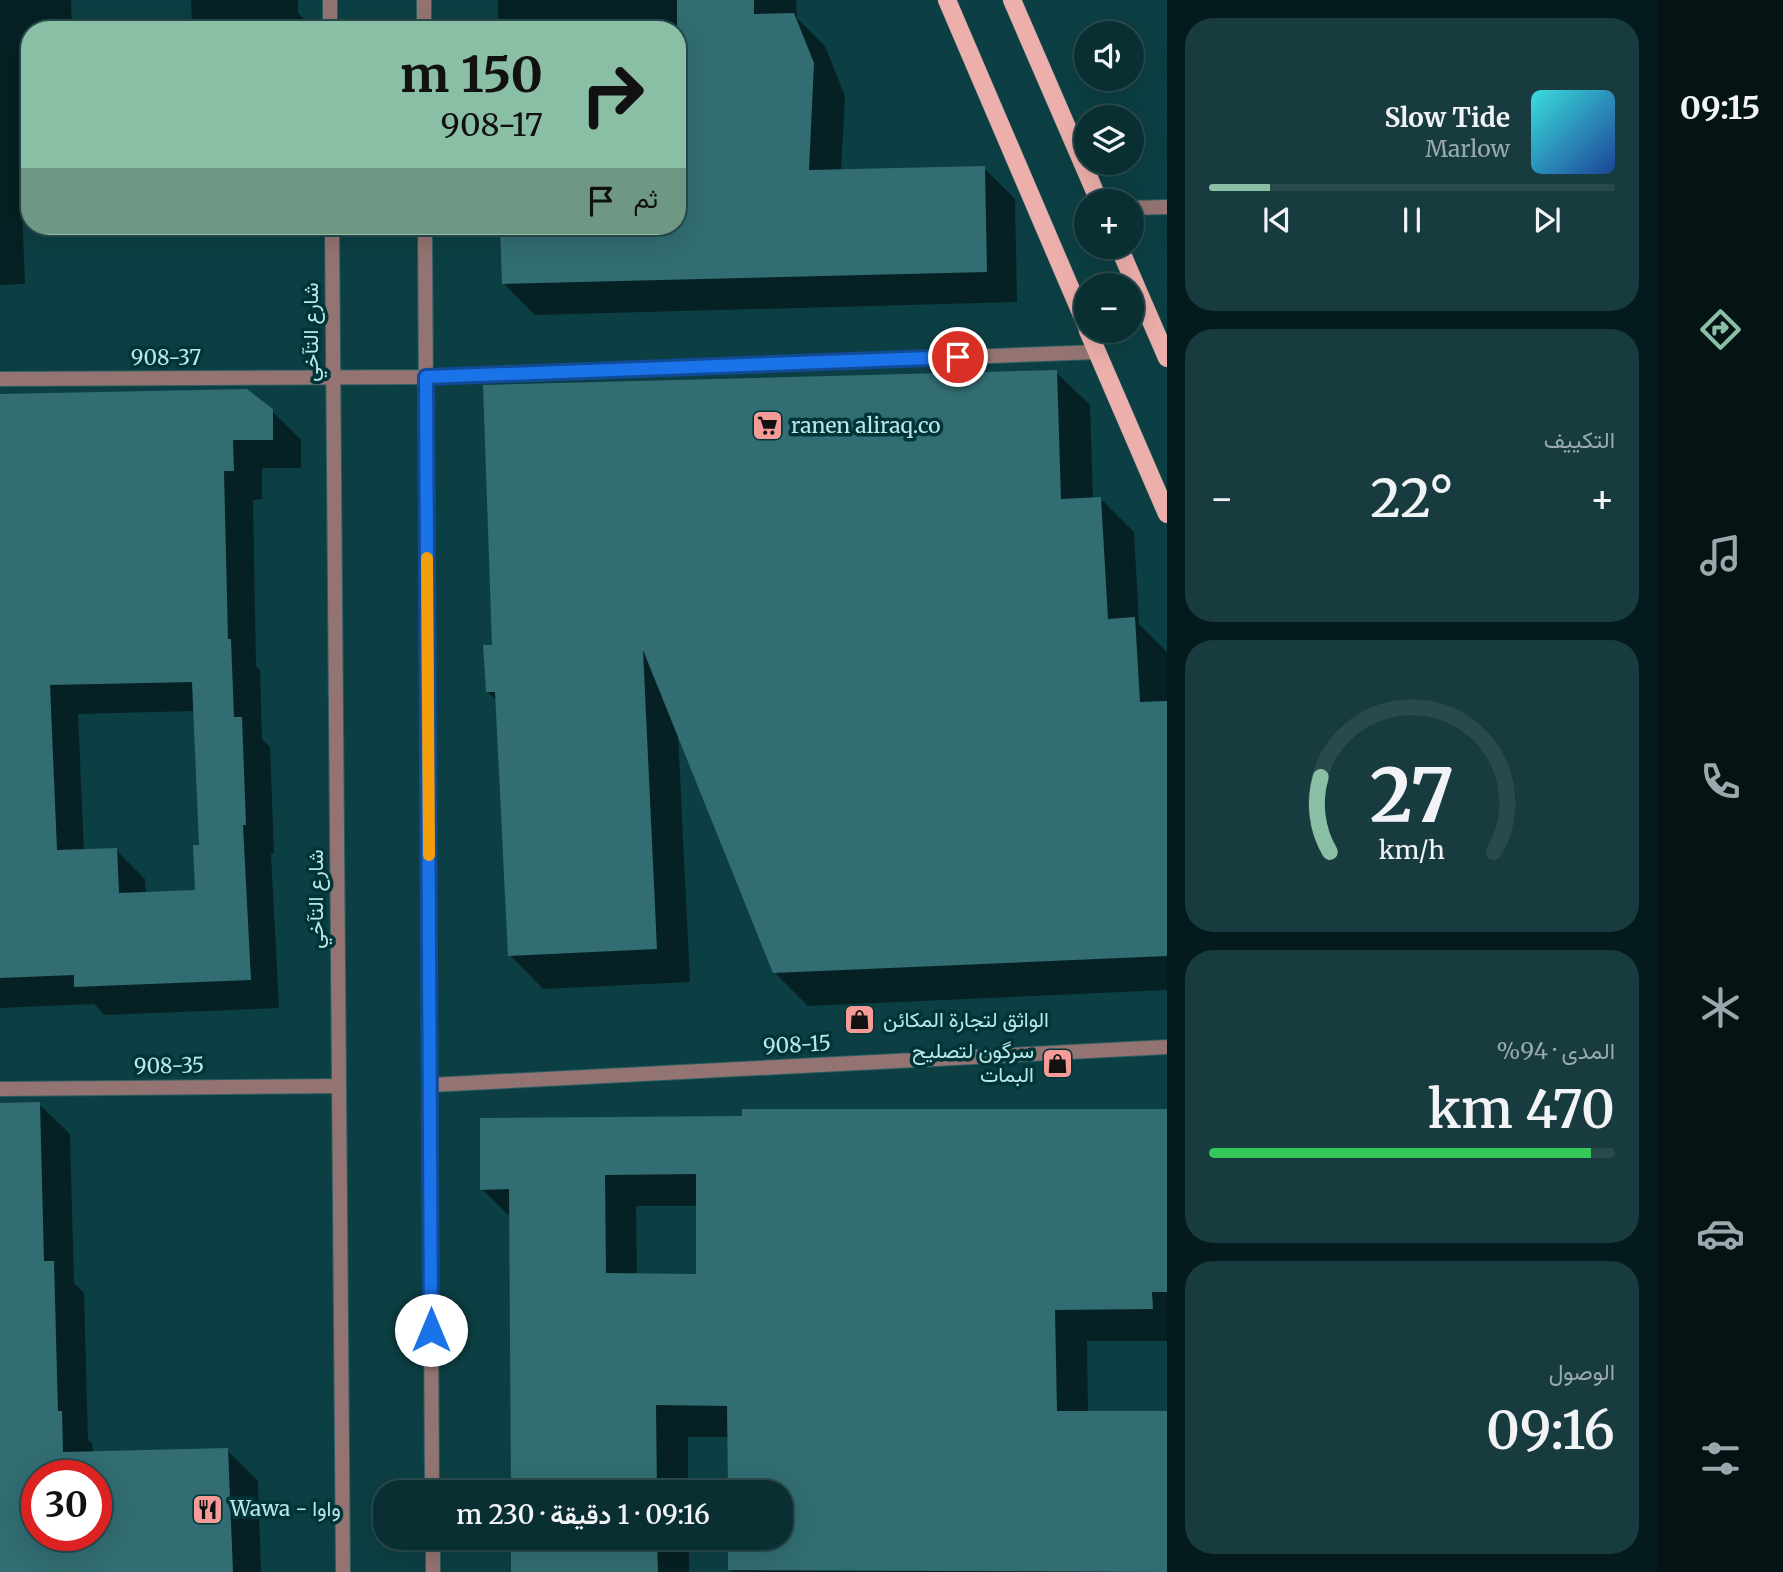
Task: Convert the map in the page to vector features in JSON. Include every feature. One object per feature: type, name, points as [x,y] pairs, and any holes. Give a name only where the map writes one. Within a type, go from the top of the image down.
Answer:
[{"type":"main road","points":[[947,0],[1074,296]]},
{"type":"main road","points":[[1012,0],[1094,189]]},
{"type":"main road","points":[[1124,259],[1167,358]]},
{"type":"main road","points":[[1094,343],[1167,514]]},
{"type":"street","points":[[330,0],[330,21]]},
{"type":"street","points":[[424,0],[424,21]]},
{"type":"street","points":[[1144,208],[1167,207]]},
{"type":"street","name":"شارع التآخي","points":[[332,235],[343,1572]]},
{"type":"street","points":[[425,235],[432,1480]]},
{"type":"street","name":"908-37","points":[[0,379],[426,377],[1098,352]]},
{"type":"street","name":"908-15","points":[[430,1085],[1167,1047]]},
{"type":"street","name":"908-35","points":[[0,1089],[339,1086]]},
{"type":"street","points":[[433,1550],[433,1572]]},
{"type":"building","points":[[677,0],[754,0],[754,14],[794,13],[814,63],[809,170],[985,166],[987,272],[502,284],[500,235],[686,235],[686,21],[677,21]]},
{"type":"building","points":[[1057,370],[1061,499],[1101,497],[1108,619],[1135,617],[1140,702],[1167,701],[1167,956],[773,973],[643,650],[657,949],[508,956],[495,692],[486,692],[483,645],[492,645],[483,385]]},
{"type":"building","points":[[247,389],[273,409],[273,440],[233,440],[234,471],[224,471],[228,639],[231,639],[234,717],[242,717],[246,825],[243,825],[251,980],[74,987],[74,975],[0,978],[0,394]],"holes":[[[192,682],[199,845],[193,845],[195,890],[119,893],[117,848],[57,850],[50,685]]]},
{"type":"building","points":[[40,1102],[44,1261],[54,1261],[58,1411],[62,1411],[63,1452],[228,1448],[233,1572],[0,1572],[0,1103]]},
{"type":"building","points":[[742,1109],[1167,1109],[1167,1292],[1152,1292],[1153,1309],[1055,1310],[1057,1411],[1167,1411],[1167,1572],[728,1570],[728,1550],[793,1550],[793,1480],[728,1480],[727,1406],[656,1405],[657,1480],[511,1480],[509,1189],[480,1190],[480,1118],[742,1116]],"holes":[[[696,1174],[696,1274],[606,1273],[605,1175]]]},
{"type":"building","points":[[511,1550],[657,1550],[658,1572],[511,1572]]},
{"type":"slow traffic","points":[[427,558],[429,855]]},
{"type":"place","name":"ranen aliraq.co","points":[[768,426]]},
{"type":"place","name":"الواثق لتجارة المكائن","points":[[860,1020]]},
{"type":"place","name":"سرگون لتصليح البمات","points":[[1057,1063]]},
{"type":"place","name":"Wawa - واوا","points":[[207,1509]]},
{"type":"route","points":[[431,1330],[426,377],[958,357]]}]
